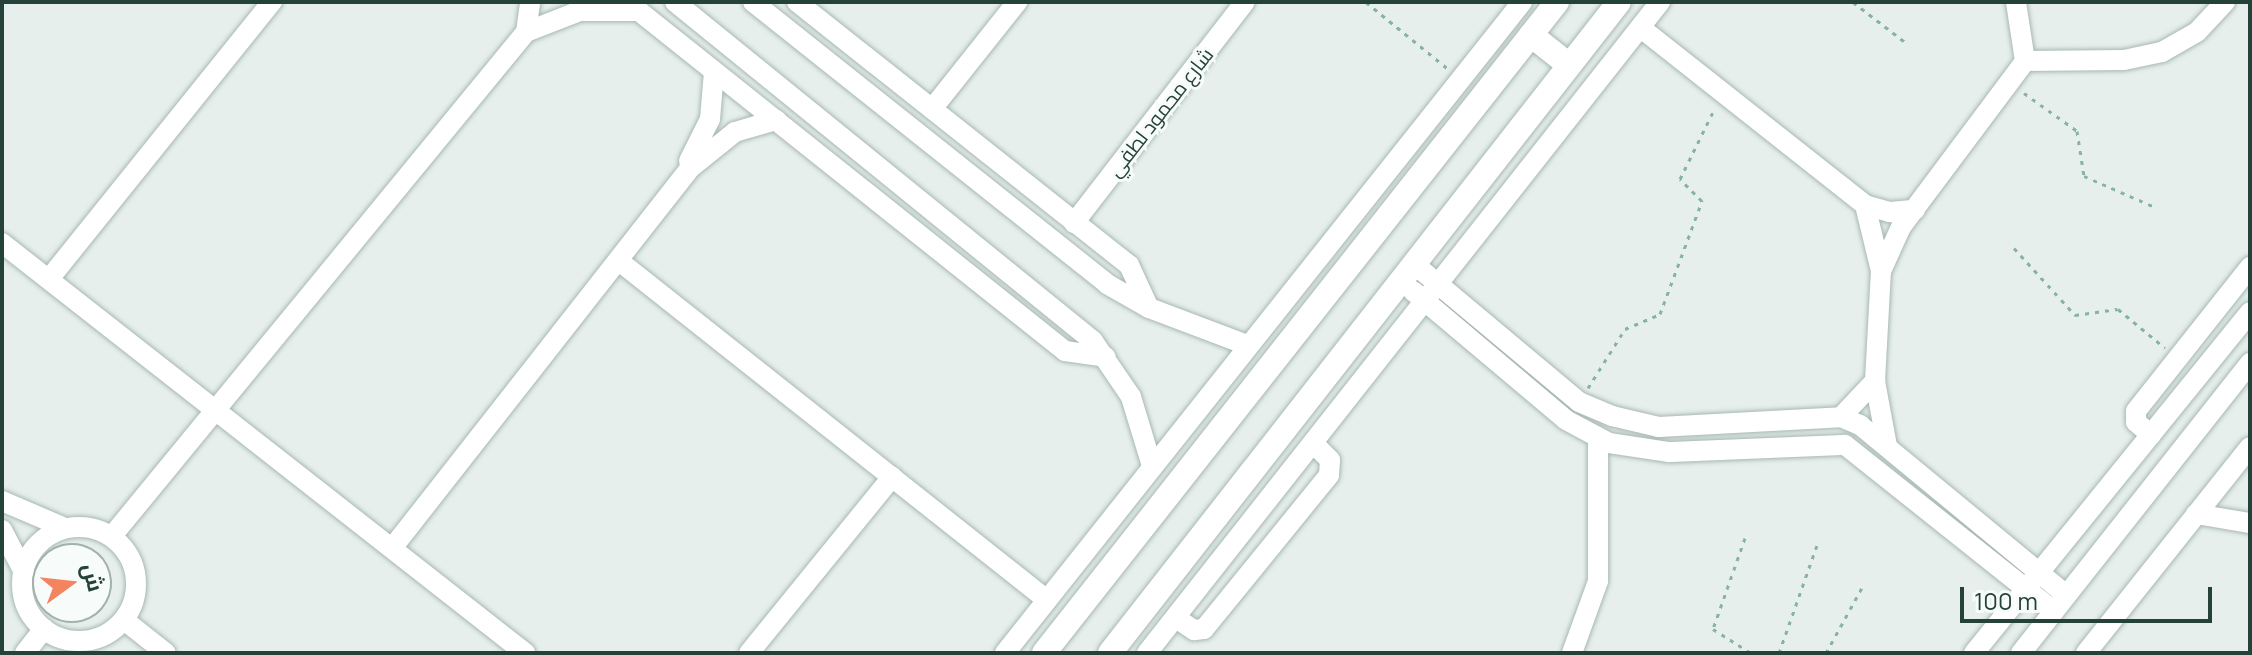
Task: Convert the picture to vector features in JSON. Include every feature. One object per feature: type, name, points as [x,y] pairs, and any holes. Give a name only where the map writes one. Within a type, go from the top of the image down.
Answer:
[{"type":"street","points":[[49,279],[272,2]]},
{"type":"street","points":[[526,32],[530,2]]},
{"type":"street","points":[[675,2],[1069,318],[1106,357],[1131,397],[1152,466]]},
{"type":"street","points":[[753,2],[1050,241],[1149,308],[1247,345]]},
{"type":"street","points":[[797,2],[1129,265],[1149,308]]},
{"type":"street","points":[[932,109],[1017,2]]},
{"type":"street","name":"شارع محمود لطفي","points":[[1074,223],[1245,2]]},
{"type":"street","points":[[1005,653],[1522,2]]},
{"type":"street","points":[[1044,653],[1557,2]]},
{"type":"street","points":[[1110,653],[1619,2]]},
{"type":"street","points":[[1147,653],[1315,445],[1437,283],[1660,2]]},
{"type":"street","points":[[1881,271],[1915,210],[2025,61],[2016,2]]},
{"type":"street","points":[[2025,61],[2124,60],[2162,52],[2197,32],[2225,2]]},
{"type":"street","points":[[112,536],[526,32],[580,11],[633,7],[1065,351],[1106,357]]},
{"type":"street","points":[[1641,28],[1865,205],[1890,212],[1915,210]]},
{"type":"street","points":[[1531,35],[1569,65]]},
{"type":"street","points":[[689,169],[710,119],[714,71]]},
{"type":"street","points":[[393,547],[689,169],[735,132],[776,120]]},
{"type":"street","points":[[1865,205],[1881,271],[1875,381],[1887,446]]},
{"type":"street","points":[[2,243],[525,653]]},
{"type":"street","points":[[619,261],[1047,600]]},
{"type":"street","points":[[2151,435],[2136,422],[2136,411],[2250,267]]},
{"type":"street","points":[[1407,272],[1437,283],[1579,402],[1639,424],[1702,426],[1841,417],[1887,446],[2033,582]]},
{"type":"street","points":[[1407,272],[1424,300],[1566,420],[1598,439],[1637,450],[1845,445],[2060,603]]},
{"type":"street","points":[[1974,653],[2250,312]]},
{"type":"street","points":[[2021,653],[2250,363]]},
{"type":"street","points":[[1841,417],[1875,381]]},
{"type":"street","points":[[1757,422],[1759,446]]},
{"type":"street","points":[[1702,426],[1704,450]]},
{"type":"street","points":[[1581,649],[1598,581],[1598,439]]},
{"type":"street","points":[[1176,618],[1194,630],[1204,629],[1320,487],[1332,465],[1315,445]]},
{"type":"street","points":[[2086,653],[2250,447]]},
{"type":"street","points":[[749,653],[892,477]]},
{"type":"street","points":[[2,501],[65,528],[112,536],[136,575],[124,620],[92,640],[67,640],[44,629],[26,603],[24,572],[2,530]]},
{"type":"street","points":[[2196,514],[2250,523]]},
{"type":"street","points":[[24,572],[38,544],[65,528]]},
{"type":"street","points":[[124,620],[166,653]]},
{"type":"street","points":[[25,653],[44,629]]},
{"type":"path","points":[[1366,2],[1462,80]]},
{"type":"path","points":[[1853,2],[1905,42]]},
{"type":"path","points":[[2008,82],[2077,131],[2084,176],[2155,207]]},
{"type":"path","points":[[1579,402],[1625,329],[1660,314],[1702,201],[1680,179],[1722,92]]},
{"type":"path","points":[[2014,248],[2075,315],[2118,309],[2178,358]]},
{"type":"path","points":[[1745,538],[1713,629],[1747,652]]},
{"type":"path","points":[[1779,653],[1817,545]]},
{"type":"path","points":[[1826,653],[1864,584]]}]
